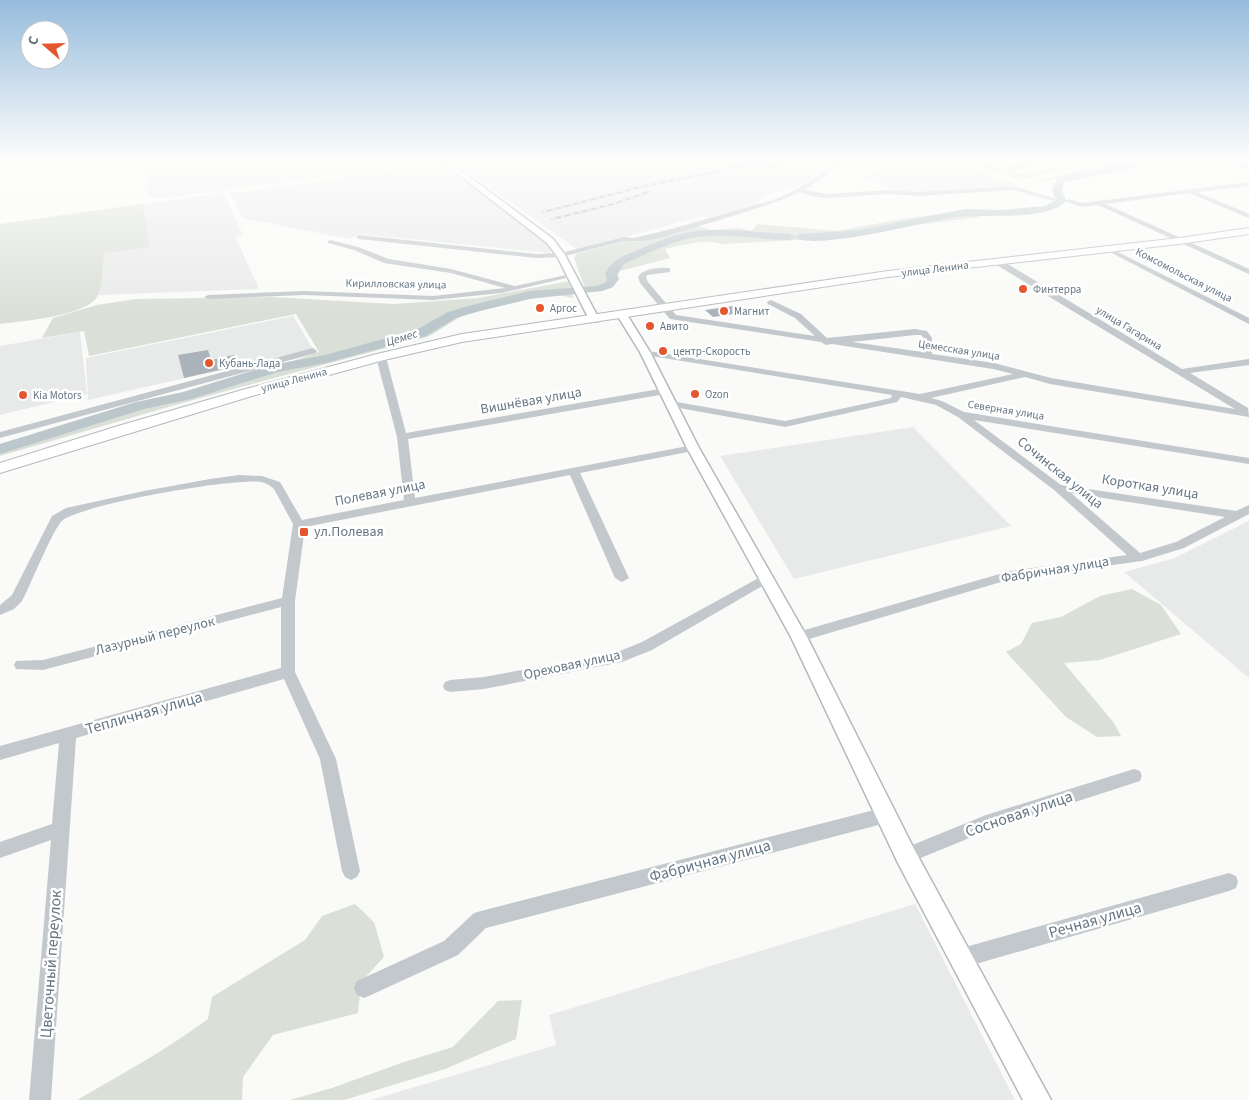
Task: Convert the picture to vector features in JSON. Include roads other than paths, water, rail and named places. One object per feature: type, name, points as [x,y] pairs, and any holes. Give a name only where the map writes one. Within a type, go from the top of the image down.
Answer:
[{"type":"highway","name":"улица Ленина","points":[[0,468],[142,423],[381,357],[462,338],[667,309],[888,274],[1179,241],[1249,231]]},
{"type":"main road","points":[[513,211],[542,233],[559,256],[594,319]]},
{"type":"main road","points":[[622,315],[645,352],[693,448],[799,637],[906,856],[1038,1100]]},
{"type":"street","points":[[359,237],[536,256],[559,256],[624,239],[634,240],[677,230],[741,211]]},
{"type":"street","points":[[1117,211],[1249,272]]},
{"type":"street","name":"Кирилловская улица","points":[[330,242],[356,248],[387,260],[458,272],[517,289]]},
{"type":"street","name":"Комсомольская улица","points":[[1108,249],[1249,321]]},
{"type":"street","name":"улица Гагарина","points":[[998,262],[1249,414]]},
{"type":"street","points":[[666,270],[644,273],[642,277],[644,283],[667,309]]},
{"type":"street","name":"Кирилловская улица","points":[[208,297],[274,293],[433,298],[517,289],[571,276]]},
{"type":"street","points":[[771,302],[798,316],[826,342],[915,332],[924,333],[928,338],[927,356]]},
{"type":"street","name":"Цемесская улица","points":[[667,309],[674,317],[826,342],[994,366],[1050,381],[1249,414]]},
{"type":"street","points":[[0,435],[313,352]]},
{"type":"street","name":"Северная улица","points":[[645,352],[919,397],[940,403],[961,415],[1249,461]]},
{"type":"street","points":[[381,357],[402,437],[410,503]]},
{"type":"street","points":[[1179,372],[1249,362]]},
{"type":"street","points":[[919,397],[1025,374]]},
{"type":"street","name":"Вишнёвая улица","points":[[402,437],[665,392]]},
{"type":"street","points":[[671,404],[785,424],[894,400],[898,394]]},
{"type":"street","name":"Сочинская улица","points":[[961,415],[1058,488],[1138,558]]},
{"type":"street","name":"Полевая улица","points":[[299,524],[693,448]]},
{"type":"street","points":[[574,471],[622,578]]},
{"type":"street","points":[[0,610],[9,606],[17,598],[56,519],[70,511],[177,487],[244,478],[267,480],[276,484],[299,524],[288,601],[288,672],[328,758],[351,871]]},
{"type":"street","name":"Короткая улица","points":[[1058,488],[1244,512]]},
{"type":"street","name":"Фабричная улица","points":[[799,637],[1010,575],[1138,558],[1180,545],[1244,512]]},
{"type":"street","name":"Ореховая улица","points":[[450,686],[484,683],[616,658],[647,646],[766,578]]},
{"type":"street","name":"Лазурный переулок","points":[[20,665],[43,664],[162,635],[288,601]]},
{"type":"street","name":"Тепличная улица","points":[[0,753],[288,672]]},
{"type":"street","name":"Цветочный переулок","points":[[40,1100],[68,734]]},
{"type":"street","name":"Сосновая улица","points":[[906,856],[986,823],[1134,776]]},
{"type":"street","name":"Фабричная улица","points":[[364,988],[451,948],[481,920],[535,908],[886,815]]},
{"type":"street","points":[[0,850],[61,828]]},
{"type":"street","name":"Речная улица","points":[[962,958],[1229,882]]},
{"type":"waterway","name":"Цемес","points":[[800,237],[860,233],[965,212],[1007,213],[1018,211]]},
{"type":"waterway","name":"Цемес","points":[[0,449],[141,405],[186,396],[276,368],[326,359],[421,333],[452,315],[476,308],[529,295],[598,289],[609,285],[613,279],[611,274],[614,267],[620,262],[666,242],[696,234],[724,233],[790,237]]},
{"type":"railway","points":[[552,219],[583,211]]},
{"type":"place","name":"Финтерра","points":[[1023,289]]},
{"type":"place","name":"Аргос","points":[[540,308]]},
{"type":"place","name":"Магнит","points":[[724,311]]},
{"type":"place","name":"Авито","points":[[650,326]]},
{"type":"place","name":"центр-Скорость","points":[[663,351]]},
{"type":"place","name":"Кубань-Лада","points":[[209,363]]},
{"type":"place","name":"Ozon","points":[[695,394]]},
{"type":"place","name":"Kia Motors","points":[[23,395]]},
{"type":"place","name":"ул.Полевая","points":[[304,532]]}]
